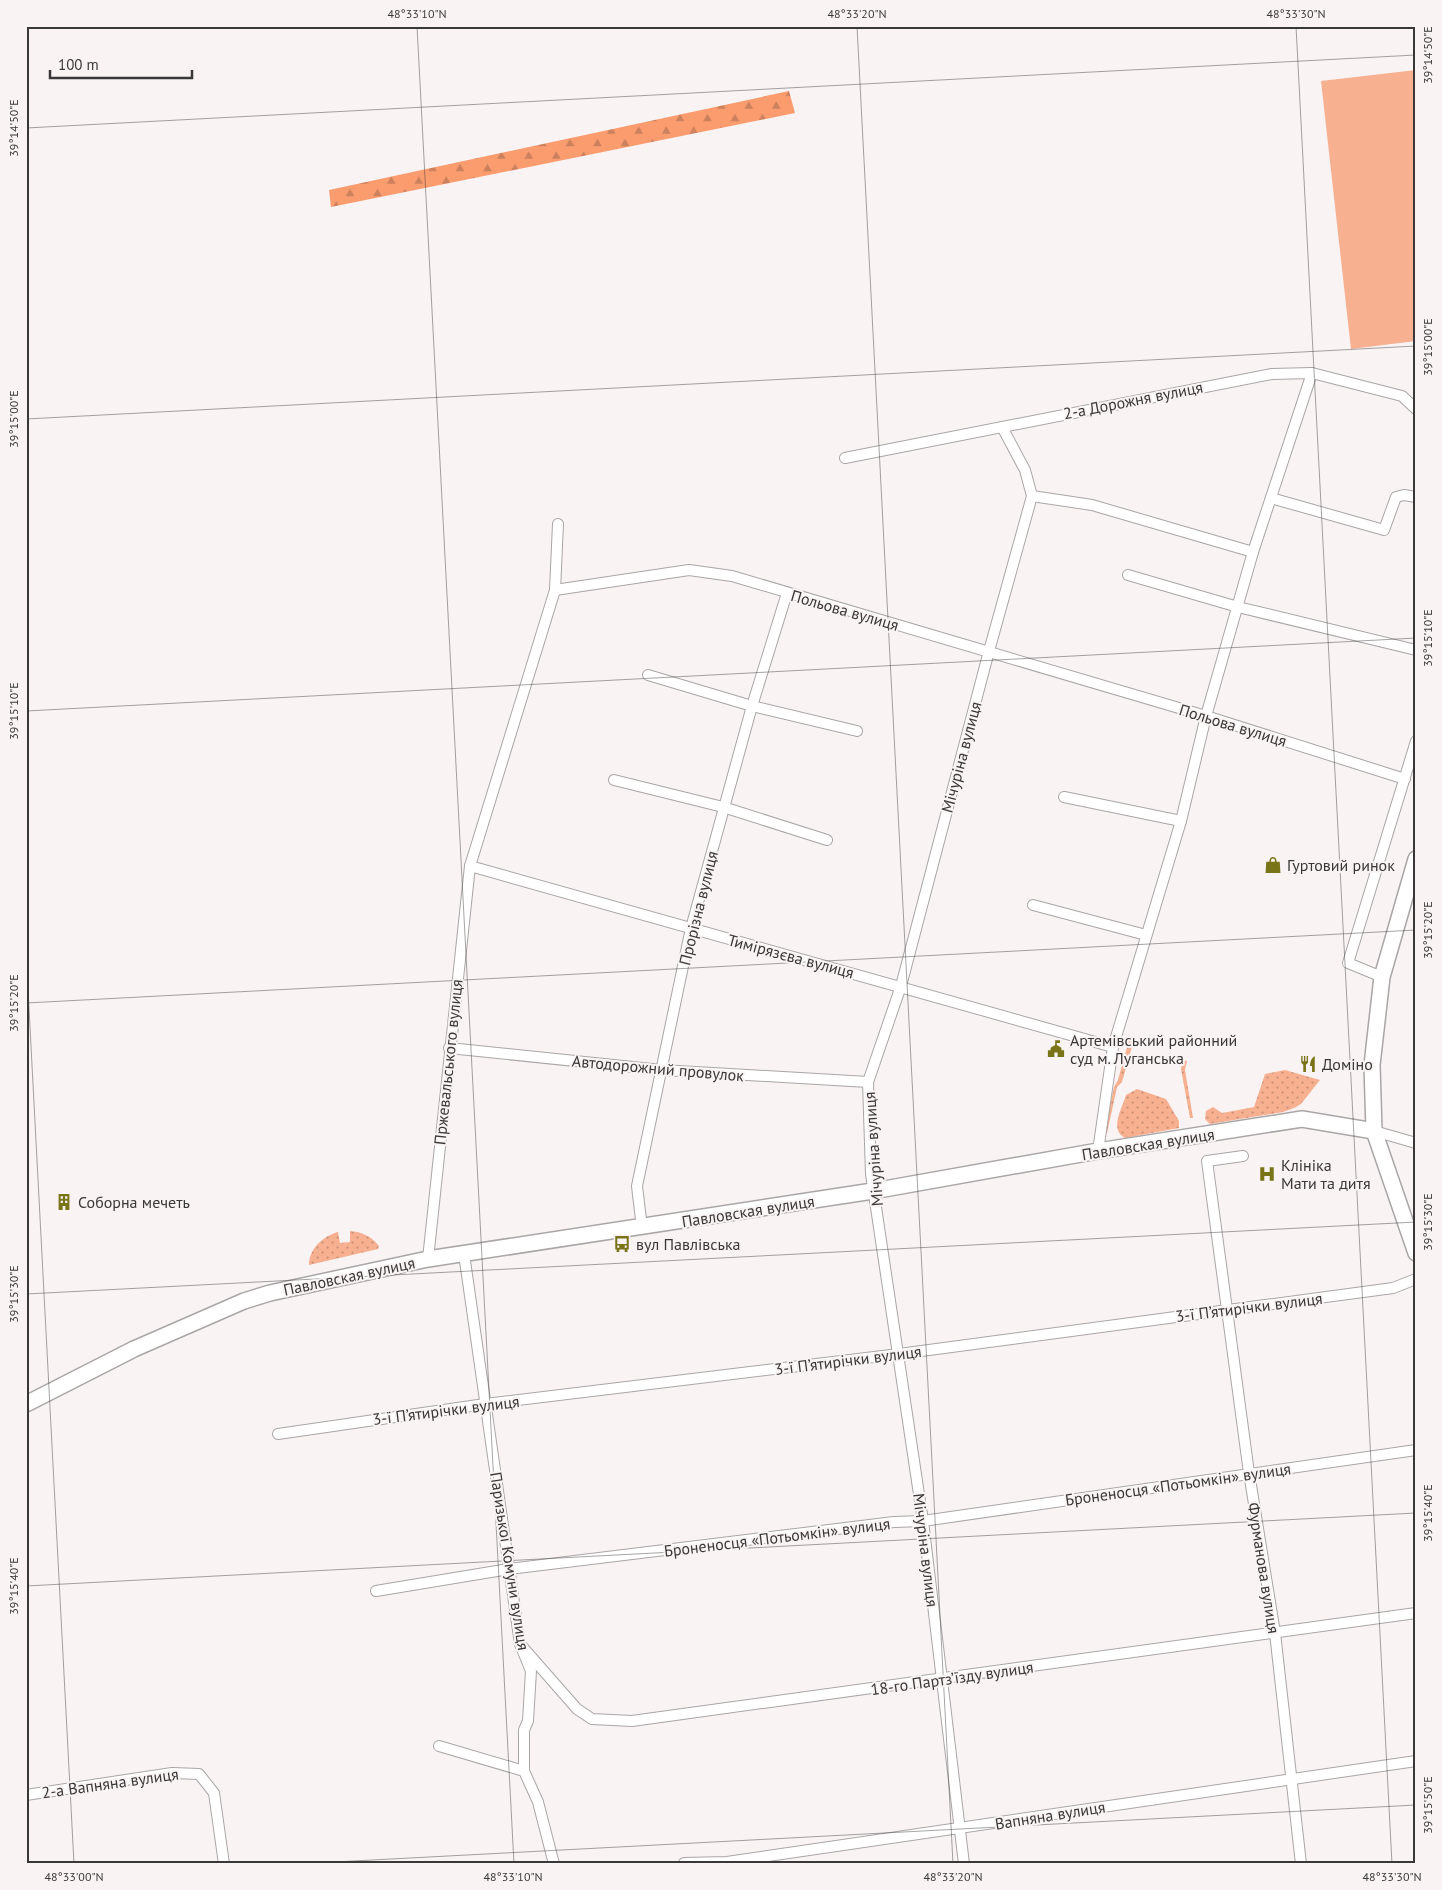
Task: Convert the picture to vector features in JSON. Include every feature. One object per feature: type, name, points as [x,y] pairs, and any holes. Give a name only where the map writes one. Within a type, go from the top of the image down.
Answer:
[{"type":"main road","points":[[1416,860],[1382,977],[1372,1065],[1374,1131],[1416,1253]]},
{"type":"main road","name":"Павловская вулиця","points":[[26,1404],[134,1349],[244,1301],[270,1293],[428,1259],[642,1228],[874,1191],[1098,1151],[1302,1119],[1374,1131]]},
{"type":"street","name":"2-а Дорожня вулиця","points":[[845,458],[1272,374],[1312,373],[1402,396],[1416,409]]},
{"type":"street","points":[[1098,1151],[1113,1047],[1181,821],[1206,716],[1253,552],[1312,373]]},
{"type":"street","points":[[1002,427],[1025,470],[1032,496],[1092,505],[1253,552]]},
{"type":"street","points":[[1271,498],[1384,530],[1396,497],[1404,495],[1416,498]]},
{"type":"street","name":"Мічуріна вулиця","points":[[964,1864],[923,1521],[871,1174],[868,1082],[901,986],[989,651],[1032,496]]},
{"type":"street","points":[[470,866],[555,590],[558,524]]},
{"type":"street","name":"Польова вулиця","points":[[555,590],[689,570],[732,576],[1206,716],[1405,779]]},
{"type":"street","points":[[1128,575],[1238,607],[1416,650]]},
{"type":"street","name":"Прорізна вулиця","points":[[642,1228],[637,1186],[691,928],[752,706],[787,593]]},
{"type":"street","points":[[648,675],[752,706],[857,731]]},
{"type":"street","points":[[1382,977],[1348,964],[1416,742]]},
{"type":"street","points":[[614,780],[723,808],[827,840]]},
{"type":"street","points":[[1064,797],[1181,821]]},
{"type":"street","name":"Тимірязєва вулиця","points":[[470,866],[1113,1047]]},
{"type":"street","name":"Пржевальського вулиця","points":[[428,1259],[449,1048],[470,866]]},
{"type":"street","points":[[1033,905],[1146,935]]},
{"type":"street","name":"Автодорожний провулок","points":[[449,1048],[662,1070],[868,1082]]},
{"type":"street","points":[[1374,1131],[1416,1143]]},
{"type":"street","name":"Фурманова вулиця","points":[[1243,1156],[1207,1161],[1249,1473],[1275,1633],[1301,1864]]},
{"type":"street","name":"Паризької Комуни вулиця","points":[[464,1254],[520,1644],[531,1671],[528,1721],[524,1730],[524,1771],[538,1802],[554,1864]]},
{"type":"street","name":"3-ї П’ятирічки вулиця","points":[[278,1434],[485,1404],[899,1354],[1393,1288],[1416,1279]]},
{"type":"street","name":"Броненосця «Потьомкін» вулиця","points":[[376,1591],[509,1569],[884,1523],[923,1521],[1416,1450]]},
{"type":"street","name":"18-го Партз’їзду вулиця","points":[[520,1644],[577,1709],[592,1719],[632,1721],[943,1680],[1416,1613]]},
{"type":"street","points":[[439,1746],[524,1771]]},
{"type":"street","name":"Вапняна вулиця","points":[[684,1863],[728,1863],[1416,1761]]},
{"type":"street","name":"2-а Вапняна вулиця","points":[[26,1795],[172,1773],[199,1774],[214,1793],[224,1864]]},
{"type":"shaded area","points":[[1416,70],[1416,341],[1351,349],[1321,81]]},
{"type":"shaded area","points":[[1129,1040],[1133,1043],[1122,1082],[1117,1087],[1107,1133],[1104,1135],[1114,1087],[1118,1080]]},
{"type":"shaded area","points":[[1183,1060],[1187,1061],[1185,1070],[1193,1118],[1190,1118],[1181,1069]]},
{"type":"shaded area","points":[[1285,1070],[1320,1080],[1301,1104],[1283,1112],[1210,1124],[1205,1119],[1206,1111],[1213,1107],[1222,1113],[1254,1107],[1265,1074]]},
{"type":"shaded area","points":[[1137,1089],[1166,1099],[1179,1121],[1179,1128],[1125,1138],[1120,1134],[1117,1124],[1126,1095]]},
{"type":"shaded area","points":[[350,1231],[369,1237],[379,1246],[378,1249],[309,1265],[311,1254],[322,1240],[338,1232],[340,1243],[350,1242]]},
{"type":"green space","points":[[789,91],[795,113],[331,207],[329,190]]},
{"type":"place","name":"Гуртовий ринок","points":[[1273,865]]},
{"type":"place","name":"Артемівський районний суд м. Луганська","points":[[1056,1049]]},
{"type":"place","name":"Доміно","points":[[1308,1064]]},
{"type":"place","name":"Клініка Мати та дитя","points":[[1267,1174]]},
{"type":"place","name":"Соборна мечеть","points":[[64,1202]]},
{"type":"place","name":"вул Павлівська","points":[[622,1244]]}]
